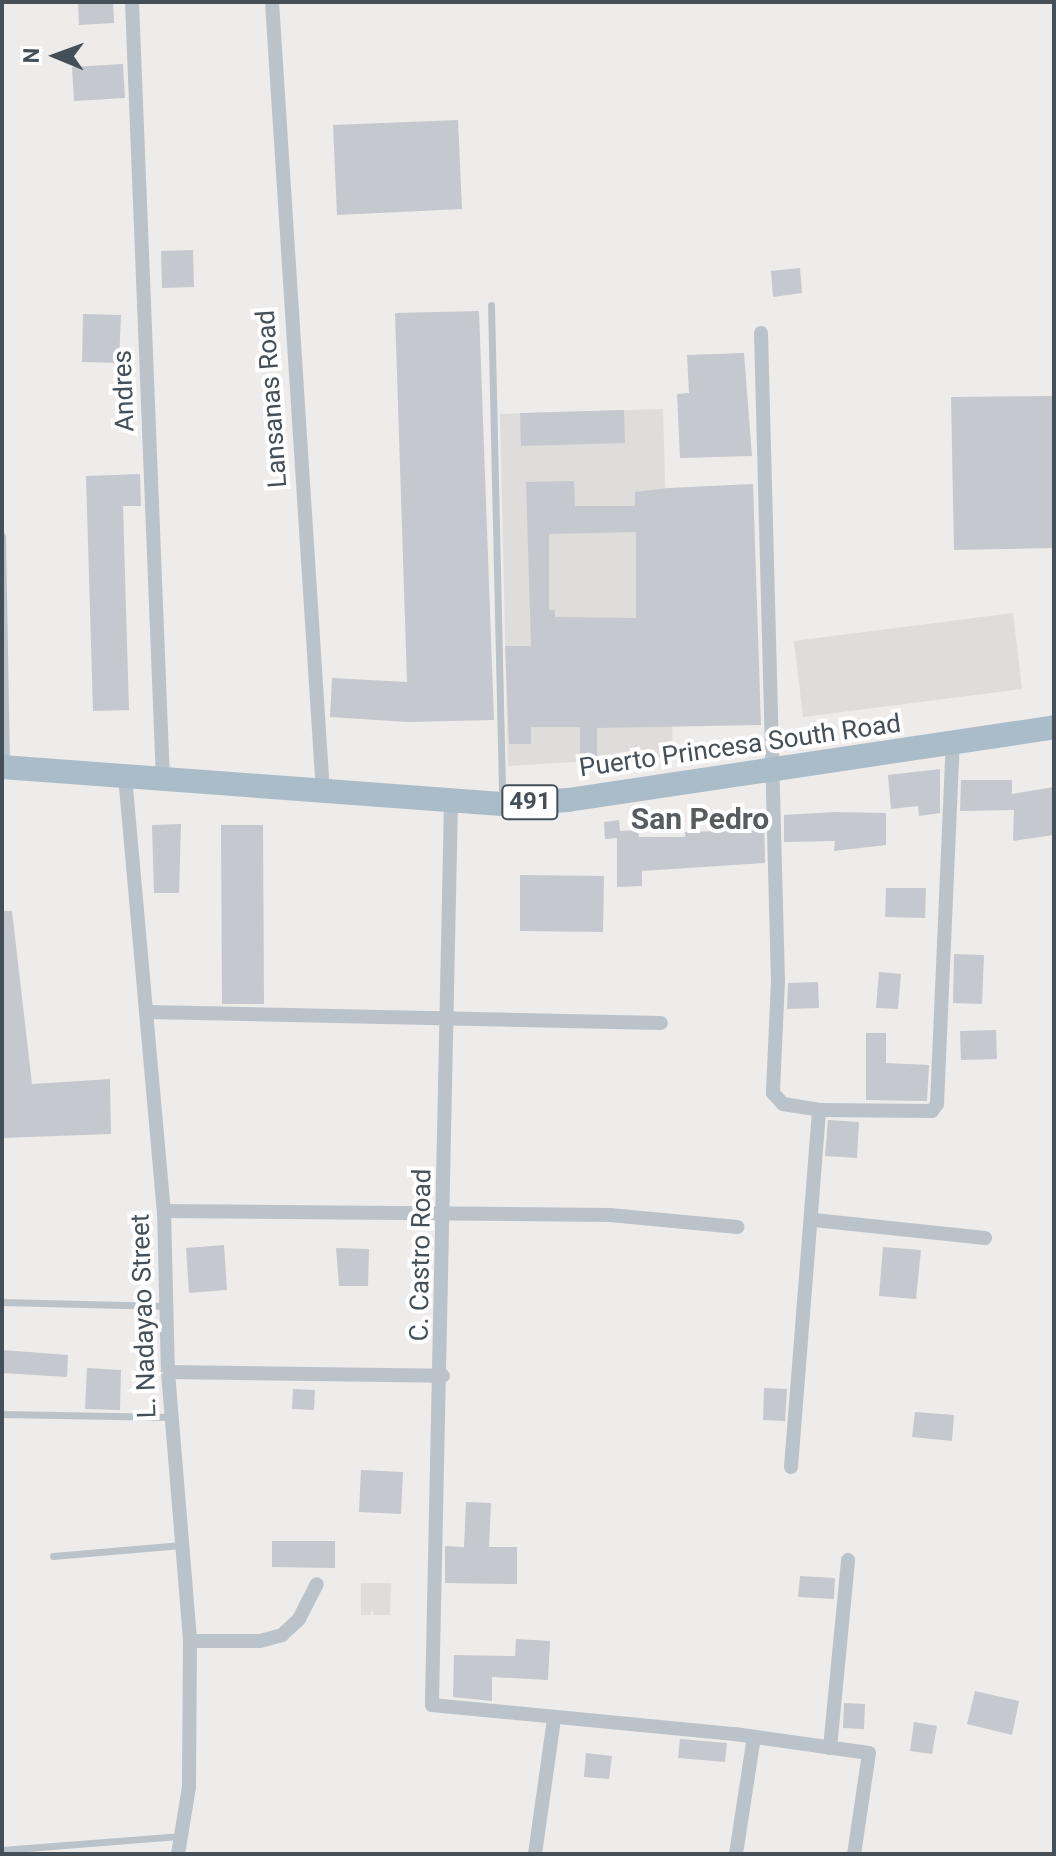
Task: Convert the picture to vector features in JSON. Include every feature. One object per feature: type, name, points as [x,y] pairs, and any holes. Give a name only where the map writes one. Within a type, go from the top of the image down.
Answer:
[{"type":"main road","name":"Puerto Princesa South Road","points":[[4,767],[502,804],[568,800],[1054,727]]},
{"type":"street","name":"Andres","points":[[132,2],[163,779]]},
{"type":"street","name":"Lansanas Road","points":[[272,2],[323,793]]},
{"type":"street","points":[[761,333],[778,981],[773,1093],[783,1104],[819,1110],[932,1111],[937,1104],[953,743]]},
{"type":"street","name":"L. Nadayao Street","points":[[125,776],[149,1012],[164,1211],[168,1372],[190,1641],[189,1787],[178,1854]]},
{"type":"street","name":"C. Castro Road","points":[[451,802],[443,1376],[432,1520],[435,1707],[554,1718]]},
{"type":"street","points":[[149,1012],[661,1023]]},
{"type":"street","points":[[791,1467],[814,1220],[819,1110]]},
{"type":"street","points":[[164,1211],[446,1211],[657,1216],[737,1227]]},
{"type":"street","points":[[814,1220],[985,1238]]},
{"type":"street","points":[[168,1372],[443,1376]]},
{"type":"street","points":[[830,1748],[848,1560]]},
{"type":"street","points":[[190,1641],[260,1641],[282,1635],[299,1619],[317,1584]]},
{"type":"street","points":[[535,1854],[554,1718],[754,1737],[869,1753],[854,1854]]},
{"type":"street","points":[[736,1854],[754,1737]]},
{"type":"lane","points":[[491,305],[502,804]]},
{"type":"lane","points":[[2,536],[4,767]]},
{"type":"lane","points":[[2,1302],[166,1306]]},
{"type":"lane","points":[[2,1414],[171,1417]]},
{"type":"lane","points":[[53,1556],[182,1545]]},
{"type":"lane","points":[[2,1850],[181,1836]]},
{"type":"shaded area","points":[[663,409],[673,756],[508,766],[500,414]]},
{"type":"shaded area","points":[[1013,613],[1022,689],[803,717],[794,641]]},
{"type":"shaded area","points":[[361,1583],[391,1583],[390,1615],[374,1615],[371,1609],[371,1615],[361,1615]]},
{"type":"building","points":[[78,2],[113,2],[114,23],[79,25]]},
{"type":"building","points":[[123,64],[125,98],[74,101],[72,67]]},
{"type":"building","points":[[458,120],[462,209],[337,215],[333,125]]},
{"type":"building","points":[[193,250],[194,287],[162,288],[161,251]]},
{"type":"building","points":[[800,268],[802,293],[773,297],[771,271]]},
{"type":"building","points":[[479,311],[494,720],[408,722],[330,717],[332,678],[407,682],[395,313]]},
{"type":"building","points":[[83,314],[121,315],[119,363],[82,362]]},
{"type":"building","points":[[744,353],[752,456],[680,458],[677,394],[689,393],[687,355]]},
{"type":"building","points":[[1054,396],[1054,548],[954,550],[951,397]]},
{"type":"building","points":[[624,410],[625,443],[521,446],[520,413]]},
{"type":"building","points":[[140,474],[141,506],[123,506],[129,710],[93,711],[86,476]]},
{"type":"building","points":[[574,481],[575,506],[635,506],[635,492],[753,484],[761,725],[597,728],[597,765],[580,765],[580,727],[531,727],[531,744],[509,744],[505,646],[531,646],[526,482]],"holes":[[[636,532],[636,618],[555,617],[555,610],[549,610],[549,534]]]},
{"type":"building","points":[[940,769],[940,813],[919,816],[918,806],[891,809],[888,775]]},
{"type":"building","points":[[961,780],[1012,780],[1012,794],[1054,787],[1054,835],[1013,841],[1014,810],[960,811]]},
{"type":"building","points":[[886,813],[886,845],[834,851],[835,841],[784,842],[784,815]]},
{"type":"building","points":[[764,819],[765,863],[642,871],[642,886],[617,887],[617,838],[605,839],[604,822],[619,820],[620,831],[638,830],[639,837],[685,837],[685,832],[718,831],[718,820]]},
{"type":"building","points":[[181,824],[179,893],[154,893],[152,825]]},
{"type":"building","points":[[221,825],[263,825],[264,1004],[222,1004]]},
{"type":"building","points":[[520,875],[604,876],[603,932],[520,931]]},
{"type":"building","points":[[886,888],[926,888],[925,918],[885,917]]},
{"type":"building","points":[[2,911],[12,911],[32,1084],[110,1079],[111,1134],[2,1138]]},
{"type":"building","points":[[954,954],[984,955],[982,1004],[953,1003]]},
{"type":"building","points":[[879,972],[901,974],[898,1009],[876,1008]]},
{"type":"building","points":[[818,982],[819,1008],[787,1009],[788,983]]},
{"type":"building","points":[[996,1030],[997,1059],[961,1060],[960,1031]]},
{"type":"building","points":[[866,1033],[886,1033],[886,1063],[929,1065],[927,1101],[866,1100]]},
{"type":"building","points":[[828,1120],[859,1122],[857,1158],[825,1156]]},
{"type":"building","points":[[224,1245],[227,1290],[189,1293],[186,1248]]},
{"type":"building","points":[[883,1247],[921,1250],[916,1299],[879,1296]]},
{"type":"building","points":[[336,1248],[369,1249],[368,1286],[339,1286]]},
{"type":"building","points":[[2,1350],[68,1355],[67,1377],[2,1373]]},
{"type":"building","points":[[87,1368],[121,1370],[120,1410],[85,1409]]},
{"type":"building","points":[[764,1388],[787,1389],[785,1421],[763,1420]]},
{"type":"building","points":[[293,1389],[315,1390],[314,1410],[292,1409]]},
{"type":"building","points":[[915,1412],[954,1415],[952,1441],[912,1437]]},
{"type":"building","points":[[361,1470],[403,1472],[401,1514],[359,1512]]},
{"type":"building","points":[[466,1502],[491,1503],[489,1547],[517,1547],[517,1584],[445,1583],[445,1546],[464,1547]]},
{"type":"building","points":[[272,1541],[335,1541],[335,1568],[272,1567]]},
{"type":"building","points":[[800,1576],[835,1578],[834,1599],[798,1597]]},
{"type":"building","points":[[516,1639],[550,1641],[548,1680],[492,1677],[492,1701],[453,1697],[454,1655],[515,1656]]},
{"type":"building","points":[[975,1691],[1019,1701],[1012,1735],[967,1724]]},
{"type":"building","points":[[844,1703],[865,1704],[864,1729],[843,1728]]},
{"type":"building","points":[[914,1722],[937,1726],[932,1754],[910,1751]]},
{"type":"building","points":[[680,1739],[727,1743],[725,1762],[678,1758]]},
{"type":"building","points":[[586,1753],[612,1756],[609,1779],[584,1777]]},
{"type":"district","name":"San Pedro","points":[[700,819]]}]
